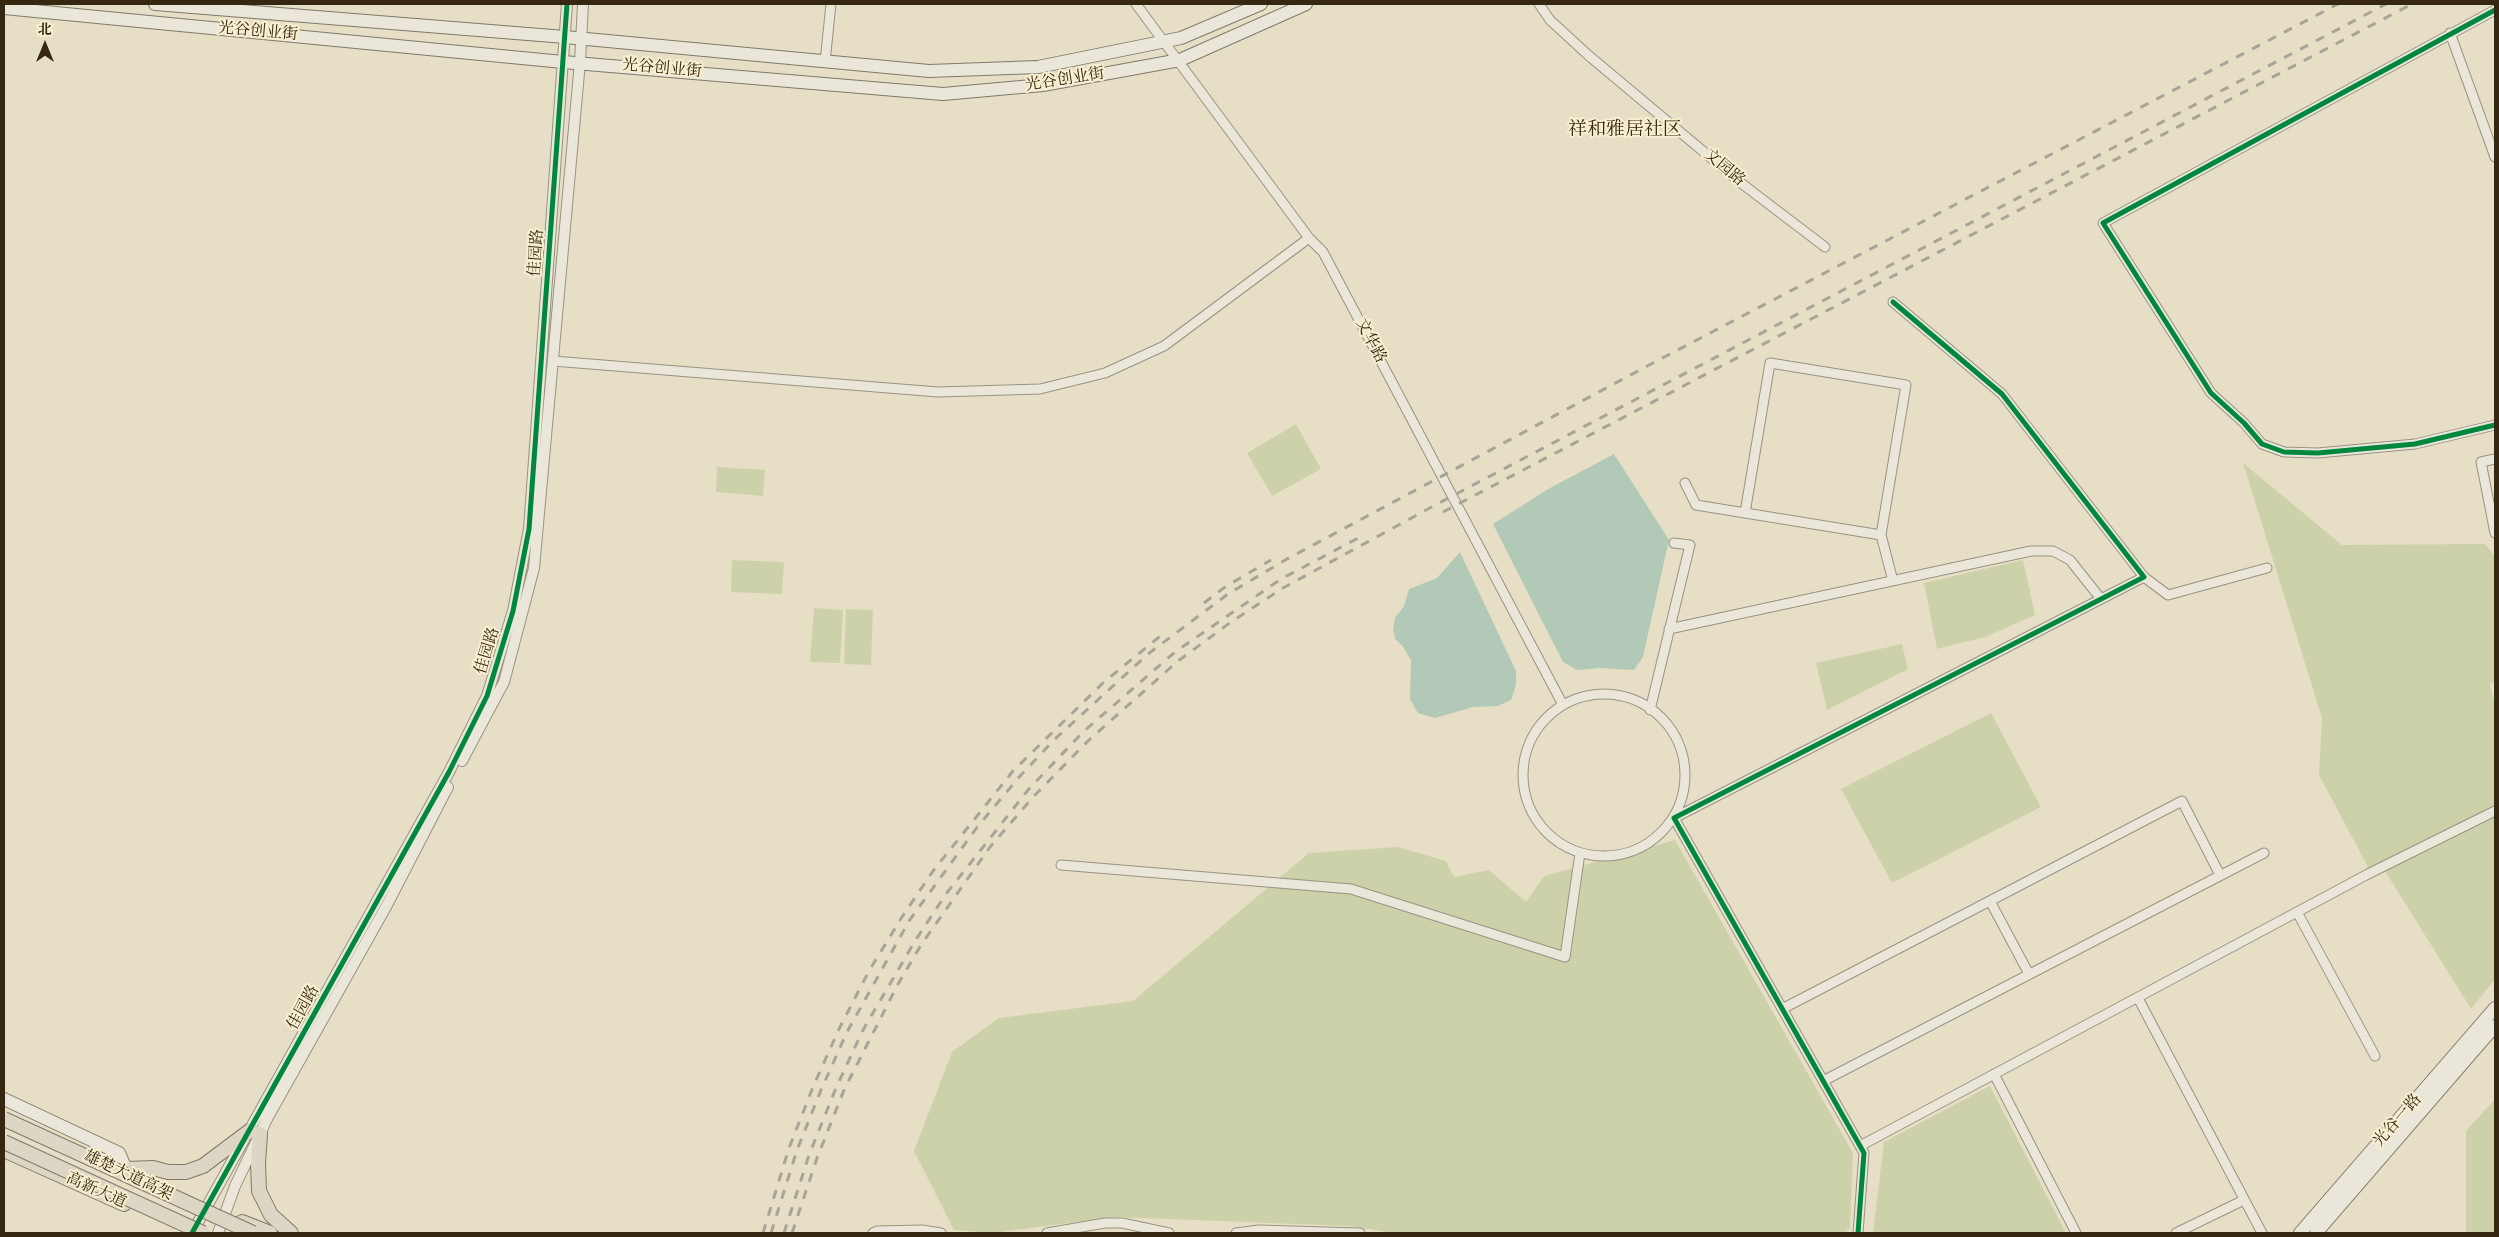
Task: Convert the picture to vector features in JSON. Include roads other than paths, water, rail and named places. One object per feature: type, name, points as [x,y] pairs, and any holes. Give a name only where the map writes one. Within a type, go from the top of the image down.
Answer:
[{"type":"main road","name":"光谷创业街","points":[[156,4],[564,37],[929,71],[1038,67],[1181,38],[1261,4]]},
{"type":"main road","name":"光谷创业街","points":[[4,8],[22,7],[563,62],[943,94],[1043,86],[1180,60],[1306,4]]},
{"type":"main road","name":"光谷一路","points":[[2300,1233],[2495,1008]]},
{"type":"main road","name":"光谷一路","points":[[2316,1233],[2495,1026]]},
{"type":"main road","points":[[4,1099],[119,1153],[126,1169],[152,1168],[168,1172],[186,1172],[203,1166],[255,1132]]},
{"type":"main road","name":"高新大道","points":[[4,1114],[270,1233]]},
{"type":"main road","name":"雄楚大道高架","points":[[4,1119],[252,1233]]},
{"type":"main road","points":[[255,1132],[259,1191],[271,1215],[291,1233]]},
{"type":"main road","name":"雄楚大道高架","points":[[4,1142],[203,1233]]},
{"type":"main road","name":"高新大道","points":[[4,1150],[188,1233]]},
{"type":"street","name":"佳园路","points":[[218,1233],[255,1132],[449,772],[487,696],[513,611],[529,529],[567,4]]},
{"type":"street","name":"佳园路","points":[[192,1233],[255,1132],[387,905],[504,682],[534,568],[582,39],[583,4]]},
{"type":"street","points":[[825,62],[831,4]]},
{"type":"street","name":"文华路","points":[[1136,4],[1180,60],[1309,238],[1322,252],[1563,705]]},
{"type":"street","name":"文园路","points":[[1539,4],[1550,20],[1588,55],[1741,183],[1825,247]]},
{"type":"street","points":[[2495,10],[2104,223],[2211,394],[2244,423],[2262,444],[2284,452],[2318,453],[2415,444],[2495,424]]},
{"type":"street","points":[[2450,33],[2495,157]]},
{"type":"street","points":[[552,361],[938,392],[1040,389],[1105,373],[1164,346],[1309,238]]},
{"type":"street","points":[[1893,302],[2002,394],[2144,577],[2168,595],[2267,568]]},
{"type":"street","points":[[1745,513],[1770,363],[1906,385],[1881,535],[1893,581]]},
{"type":"street","points":[[2495,459],[2481,462],[2491,488],[2495,533]]},
{"type":"street","points":[[1685,483],[1696,505],[1881,535]]},
{"type":"street","points":[[1650,710],[1690,545],[1674,543]]},
{"type":"street","points":[[1669,629],[2030,551],[2053,551],[2070,560],[2101,599]]},
{"type":"street","points":[[1674,818],[2144,577]]},
{"type":"street","points":[[1616,695],[1641,703],[1650,710],[1663,719],[1678,741],[1686,767],[1684,794],[1674,818],[1656,839],[1632,852],[1606,857],[1580,853],[1556,841],[1537,822],[1526,797],[1523,771],[1529,745],[1543,722],[1563,705],[1589,696],[1616,695]]},
{"type":"street","points":[[1782,1009],[2182,801],[2220,875]]},
{"type":"street","points":[[1860,1146],[2297,912],[2495,810]]},
{"type":"street","points":[[1674,818],[1864,1153],[1858,1233]]},
{"type":"street","points":[[1823,1081],[2264,852]]},
{"type":"street","points":[[1061,865],[1351,889],[1565,957],[1580,853]]},
{"type":"street","points":[[1990,901],[2029,974]]},
{"type":"street","points":[[2297,912],[2375,1056]]},
{"type":"street","points":[[2138,998],[2262,1233]]},
{"type":"street","points":[[1994,1074],[2076,1233]]},
{"type":"street","points":[[2176,1233],[2244,1200]]},
{"type":"street","points":[[1047,1233],[1105,1223],[1122,1223],[1169,1233]]},
{"type":"street","points":[[873,1233],[876,1231],[922,1230],[941,1233]]},
{"type":"street","points":[[1236,1233],[1292,1230],[1360,1233]]},
{"type":"railway","points":[[771,1233],[797,1150],[821,1090],[847,1032],[909,921],[978,826],[1021,775],[1055,739],[1148,654],[1228,594],[1287,559],[1651,364],[2338,4]]},
{"type":"railway","points":[[792,1233],[817,1158],[844,1090],[897,986],[921,945],[990,847],[1034,796],[1089,740],[1178,661],[1231,622],[1283,588],[1439,503],[2386,4]]},
{"type":"railway","points":[[1443,512],[2412,4]]},
{"type":"railway","points":[[784,1233],[809,1155],[836,1088],[863,1030],[915,941],[946,894],[1028,790],[1083,732],[1175,652],[1281,579],[1364,535]]},
{"type":"railway","points":[[1204,603],[1225,587],[1271,560]]},
{"type":"railway","points":[[763,1233],[789,1148],[813,1087],[839,1029],[869,971],[902,917],[933,871],[1013,771],[1104,682],[1164,633]]},
{"type":"district","name":"祥和雅居社区","points":[[1625,131]]}]
